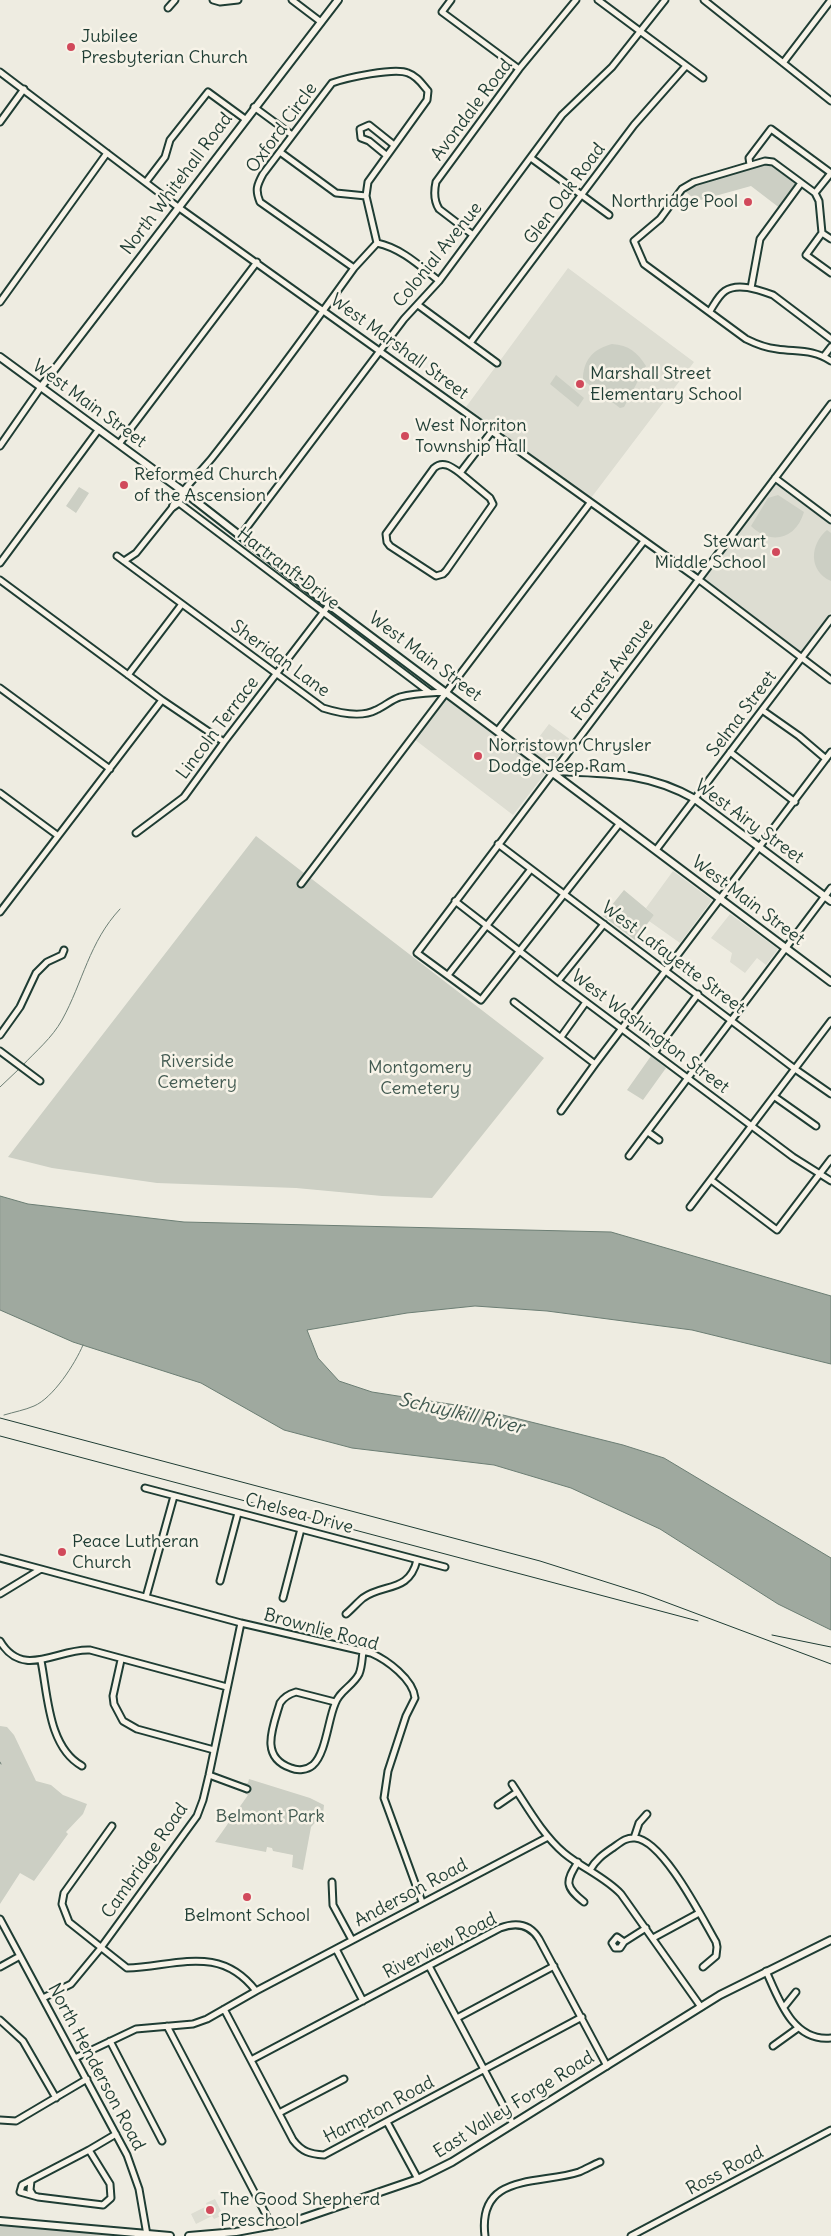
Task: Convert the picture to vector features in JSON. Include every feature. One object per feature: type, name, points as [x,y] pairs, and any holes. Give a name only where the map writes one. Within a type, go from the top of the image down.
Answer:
[{"type":"main road","name":"North Whitehall Road","points":[[41,387],[338,0]]},
{"type":"main road","name":"West Main Street","points":[[0,357],[184,492],[831,982]]},
{"type":"main road","name":"West Airy Street","points":[[554,772],[613,774],[645,778],[677,789],[695,799],[831,901]]},
{"type":"main road","name":"East Valley Forge Road","points":[[190,2236],[272,2226],[300,2220],[418,2179],[452,2162],[701,2007],[766,1971],[831,1940]]},
{"type":"main road","points":[[0,2221],[169,2236]]},
{"type":"street","points":[[168,8],[175,0]]},
{"type":"street","points":[[213,0],[220,2],[238,0]]},
{"type":"street","points":[[292,0],[321,22]]},
{"type":"street","points":[[451,0],[442,12],[519,69]]},
{"type":"street","name":"Avondale Road","points":[[473,235],[439,210],[435,195],[436,182],[519,69],[576,0]]},
{"type":"street","points":[[598,0],[703,78]]},
{"type":"street","name":"Colonial Avenue","points":[[241,535],[404,318],[418,306],[439,281],[562,115],[612,67],[665,0]]},
{"type":"street","points":[[704,0],[831,101]]},
{"type":"street","points":[[783,62],[831,0]]},
{"type":"street","name":"Glen Oak Road","points":[[470,343],[634,124],[686,66]]},
{"type":"street","name":"West Marshall Street","points":[[0,72],[178,207],[698,579],[831,680]]},
{"type":"street","name":"Oxford Circle","points":[[354,268],[260,202],[256,192],[257,184],[332,83],[348,77],[407,72],[418,79],[428,91],[427,100],[368,182],[366,196]]},
{"type":"street","points":[[0,122],[24,89]]},
{"type":"street","points":[[146,182],[165,157],[170,140],[208,92],[245,120]]},
{"type":"street","points":[[254,107],[292,135]]},
{"type":"street","points":[[386,155],[369,141],[361,138],[360,129],[369,125],[394,145]]},
{"type":"street","points":[[750,165],[749,158],[771,129],[830,173],[816,193]]},
{"type":"street","points":[[280,152],[336,194],[366,196],[377,243]]},
{"type":"street","points":[[0,302],[107,153]]},
{"type":"street","points":[[531,158],[609,215]]},
{"type":"street","points":[[831,273],[806,255],[822,233],[819,201],[816,193],[773,162],[750,165],[694,182],[682,189],[660,219],[634,241],[644,264],[757,345],[776,349],[810,351],[824,356],[831,361]]},
{"type":"street","points":[[751,288],[760,238],[801,183]]},
{"type":"street","points":[[822,233],[831,239]]},
{"type":"street","points":[[172,508],[174,501],[184,492],[354,268],[377,243]]},
{"type":"street","points":[[377,243],[389,245],[407,256],[439,281]]},
{"type":"street","points":[[118,444],[257,262]]},
{"type":"street","points":[[710,311],[725,291],[742,287],[751,288],[773,295],[831,338]]},
{"type":"street","points":[[418,306],[497,363]]},
{"type":"street","points":[[824,356],[831,347]]},
{"type":"street","points":[[0,446],[41,387]]},
{"type":"street","name":"Forrest Avenue","points":[[448,975],[417,953],[831,404]]},
{"type":"street","points":[[0,563],[98,430]]},
{"type":"street","points":[[460,473],[492,431]]},
{"type":"street","points":[[446,464],[460,473],[490,498],[493,504],[446,571],[436,576],[390,546],[387,542],[386,534],[437,465],[446,464]]},
{"type":"street","points":[[776,478],[831,520]]},
{"type":"street","points":[[124,560],[136,554],[172,508],[179,503],[184,492]]},
{"type":"street","name":"Hartranft Drive","points":[[179,503],[429,693]]},
{"type":"street","points":[[302,884],[590,503]]},
{"type":"street","points":[[498,730],[644,541]]},
{"type":"street","points":[[134,568],[136,554]]},
{"type":"street","name":"Sheridan Lane","points":[[117,556],[323,708],[344,713],[366,713],[401,697],[447,692]]},
{"type":"street","points":[[0,580],[162,700],[224,742]]},
{"type":"street","points":[[128,675],[182,604]]},
{"type":"street","name":"Lincoln Terrace","points":[[136,833],[184,797],[330,604]]},
{"type":"street","name":"Selma Street","points":[[656,850],[831,620]]},
{"type":"street","points":[[0,688],[110,769]]},
{"type":"street","points":[[0,912],[162,700]]},
{"type":"street","points":[[762,710],[799,736],[826,759]]},
{"type":"street","points":[[730,752],[795,802]]},
{"type":"street","points":[[561,1111],[831,752]]},
{"type":"street","points":[[0,793],[58,835]]},
{"type":"street","points":[[531,869],[448,975],[481,1000],[620,823]]},
{"type":"street","name":"West Lafayette Street","points":[[498,844],[831,1094]]},
{"type":"street","points":[[629,1156],[831,888]]},
{"type":"street","points":[[0,900],[6,905]]},
{"type":"street","name":"West Washington Street","points":[[455,901],[558,981],[752,1126],[819,1175],[831,1180]]},
{"type":"street","points":[[558,981],[604,924]]},
{"type":"street","points":[[0,1035],[20,1007],[36,973],[47,962],[59,957],[64,950]]},
{"type":"street","points":[[654,1053],[698,994]]},
{"type":"street","points":[[514,1002],[595,1064]]},
{"type":"street","points":[[561,1037],[586,1002]]},
{"type":"street","points":[[690,1207],[831,1021]]},
{"type":"street","points":[[0,1051],[40,1081]]},
{"type":"street","points":[[775,1097],[816,1126]]},
{"type":"street","points":[[648,1132],[659,1140]]},
{"type":"street","points":[[711,1180],[777,1230],[831,1159]]},
{"type":"street","name":"Chelsea Drive","points":[[145,1488],[445,1567]]},
{"type":"street","points":[[146,1597],[174,1496]]},
{"type":"street","points":[[220,1581],[238,1513]]},
{"type":"street","points":[[283,1598],[301,1529]]},
{"type":"street","name":"Brownlie Road","points":[[0,1558],[241,1623],[363,1651],[387,1662],[411,1685],[414,1698],[388,1771],[384,1798],[422,1902]]},
{"type":"street","points":[[346,1614],[363,1598],[394,1586],[408,1578],[417,1560]]},
{"type":"street","points":[[0,1594],[41,1569]]},
{"type":"street","name":"Cambridge Road","points":[[43,1998],[71,1984],[100,1949],[197,1816],[209,1776],[241,1623]]},
{"type":"street","points":[[0,1641],[5,1649],[24,1660],[41,1661],[80,1650],[90,1650],[227,1687]]},
{"type":"street","points":[[335,1702],[296,1692],[283,1698],[270,1743],[272,1753],[278,1762],[296,1770],[305,1770],[314,1764],[320,1754],[335,1702],[341,1692],[358,1675],[363,1651]]},
{"type":"street","points":[[122,1660],[113,1696],[123,1721],[138,1730],[214,1750]]},
{"type":"street","points":[[41,1661],[50,1717],[73,1761],[82,1766]]},
{"type":"street","points":[[209,1776],[247,1789]]},
{"type":"street","points":[[512,1784],[548,1837],[578,1862],[615,1888],[654,1938],[701,2007]]},
{"type":"street","points":[[498,1805],[517,1792]]},
{"type":"street","points":[[634,1838],[641,1819],[647,1814]]},
{"type":"street","points":[[112,1826],[64,1893],[62,1904],[69,1922],[100,1949],[127,1968],[214,1961],[233,1969],[246,1979],[256,1991]]},
{"type":"street","name":"Anderson Road","points":[[75,2058],[136,2029],[193,2024],[207,2019],[422,1902],[548,1837]]},
{"type":"street","points":[[590,1870],[600,1856],[622,1841],[634,1838],[648,1844],[669,1864],[717,1947],[716,1956],[703,1967]]},
{"type":"street","points":[[578,1862],[570,1874],[568,1883],[572,1892],[584,1902]]},
{"type":"street","points":[[332,1882],[333,1905],[352,1940]]},
{"type":"street","points":[[654,1938],[698,1913]]},
{"type":"street","name":"North Henderson Road","points":[[0,1919],[116,2134],[134,2173],[148,2235]]},
{"type":"street","name":"Riverview Road","points":[[251,2060],[500,1928],[518,1924],[536,1933],[607,2066]]},
{"type":"street","points":[[624,1942],[646,1928]]},
{"type":"street","points":[[336,1949],[363,2001]]},
{"type":"street","points":[[0,1967],[20,1956]]},
{"type":"street","points":[[430,1966],[513,2124]]},
{"type":"street","points":[[457,2018],[554,1966]]},
{"type":"street","points":[[766,1971],[784,2007],[798,2028],[811,2037],[831,2038]]},
{"type":"street","points":[[784,2007],[796,1992]]},
{"type":"street","name":"Hampton Road","points":[[224,2009],[293,2140],[300,2148],[310,2154],[324,2155],[582,2017]]},
{"type":"street","points":[[0,2020],[23,2041],[56,2098]]},
{"type":"street","points":[[167,2026],[272,2226]]},
{"type":"street","points":[[773,2046],[798,2028]]},
{"type":"street","points":[[110,2042],[162,2141]]},
{"type":"street","points":[[0,2120],[16,2121],[86,2079]]},
{"type":"street","points":[[279,2113],[344,2079]]},
{"type":"street","points":[[387,2122],[418,2179]]},
{"type":"street","name":"Ross Road","points":[[631,2236],[831,2130]]},
{"type":"street","points":[[89,2150],[112,2188],[111,2198],[107,2202],[99,2205],[23,2194],[19,2190],[20,2186],[116,2134]]},
{"type":"street","points":[[485,2236],[486,2213],[491,2202],[500,2192],[513,2184],[579,2172],[600,2162]]},
{"type":"street","points":[[31,2180],[30,2190],[33,2195]]},
{"type":"shaded area","name":"Marshall Street Elementary School","points":[[568,268],[694,362],[591,498],[466,407]]},
{"type":"shaded area","name":"Stewart Middle School","points":[[774,483],[831,525],[831,612],[800,653],[701,579]]},
{"type":"shaded area","points":[[446,698],[524,757],[549,724],[571,740],[513,815],[414,739]]},
{"type":"shaded area","points":[[673,871],[712,900],[680,943],[649,921],[654,915],[646,908]]},
{"type":"shaded area","points":[[730,914],[778,949],[766,965],[757,958],[745,973],[730,962],[732,953],[711,938]]},
{"type":"shaded area","name":"The Good Shepherd Preschool","points":[[215,2199],[223,2215],[214,2219],[212,2216],[196,2224],[191,2214],[207,2206],[206,2203]]},
{"type":"green space","points":[[773,162],[801,183],[781,209],[751,186],[697,201],[682,189],[692,183],[726,171]]},
{"type":"green space","points":[[612,344],[632,350],[646,366],[624,407],[620,408],[583,380],[583,373],[590,356],[599,349]]},
{"type":"green space","points":[[556,375],[584,398],[578,407],[550,384]]},
{"type":"green space","points":[[79,487],[89,493],[76,513],[66,506]]},
{"type":"green space","points":[[778,495],[804,512],[800,521],[789,534],[782,537],[767,536],[751,526],[768,498]]},
{"type":"green space","points":[[827,530],[831,533],[831,581],[818,571],[814,557],[817,542]]},
{"type":"green space","name":"Riverside Cemetery","points":[[256,836],[544,1058],[432,1198],[382,1196],[296,1188],[157,1183],[52,1168],[8,1157]]},
{"type":"green space","points":[[624,890],[654,915],[635,940],[603,916]]},
{"type":"green space","points":[[651,1056],[666,1068],[643,1100],[627,1090]]},
{"type":"green space","points":[[0,1726],[7,1727],[14,1735],[36,1781],[51,1785],[63,1795],[87,1804],[83,1814],[66,1832],[68,1834],[34,1881],[20,1873],[0,1904]]},
{"type":"green space","name":"Belmont Park","points":[[249,1779],[310,1798],[324,1805],[323,1814],[311,1827],[303,1870],[292,1867],[293,1855],[273,1851],[272,1848],[267,1847],[266,1852],[215,1842],[248,1795],[239,1790],[240,1783],[248,1783]]},
{"type":"green space","points":[[0,2221],[148,2236],[0,2236]]},
{"type":"water","name":"Schuylkill River","points":[[0,1196],[28,1204],[184,1222],[611,1232],[831,1296],[831,1364],[692,1330],[547,1311],[475,1306],[407,1313],[307,1330],[318,1358],[339,1381],[372,1392],[475,1408],[623,1445],[664,1458],[831,1558],[831,1630],[778,1604],[660,1529],[571,1488],[494,1465],[352,1448],[284,1430],[201,1383],[73,1342],[0,1310]]},
{"type":"waterway","points":[[22,1066],[49,1039],[58,1027],[101,935],[120,909]]},
{"type":"waterway","points":[[0,1087],[19,1069]]},
{"type":"waterway","points":[[4,1415],[34,1406],[49,1396],[69,1371],[83,1345]]},
{"type":"railway","points":[[0,1418],[540,1561],[644,1594],[831,1664]]},
{"type":"railway","points":[[0,1436],[698,1621]]},
{"type":"railway","points":[[772,1635],[831,1647]]},
{"type":"place","name":"Jubilee Presbyterian Church","points":[[71,47]]},
{"type":"place","name":"Northridge Pool","points":[[748,202]]},
{"type":"place","name":"Marshall Street Elementary School","points":[[580,384]]},
{"type":"place","name":"West Norriton Township Hall","points":[[405,436]]},
{"type":"place","name":"Reformed Church of the Ascension","points":[[124,485]]},
{"type":"place","name":"Stewart Middle School","points":[[776,552]]},
{"type":"place","name":"Norristown Chrysler Dodge Jeep Ram","points":[[478,756]]},
{"type":"place","name":"Peace Lutheran Church","points":[[62,1552]]},
{"type":"place","name":"Belmont School","points":[[247,1897]]},
{"type":"place","name":"The Good Shepherd Preschool","points":[[210,2210]]},
{"type":"park label","name":"Montgomery Cemetery","points":[[420,1078]]}]
